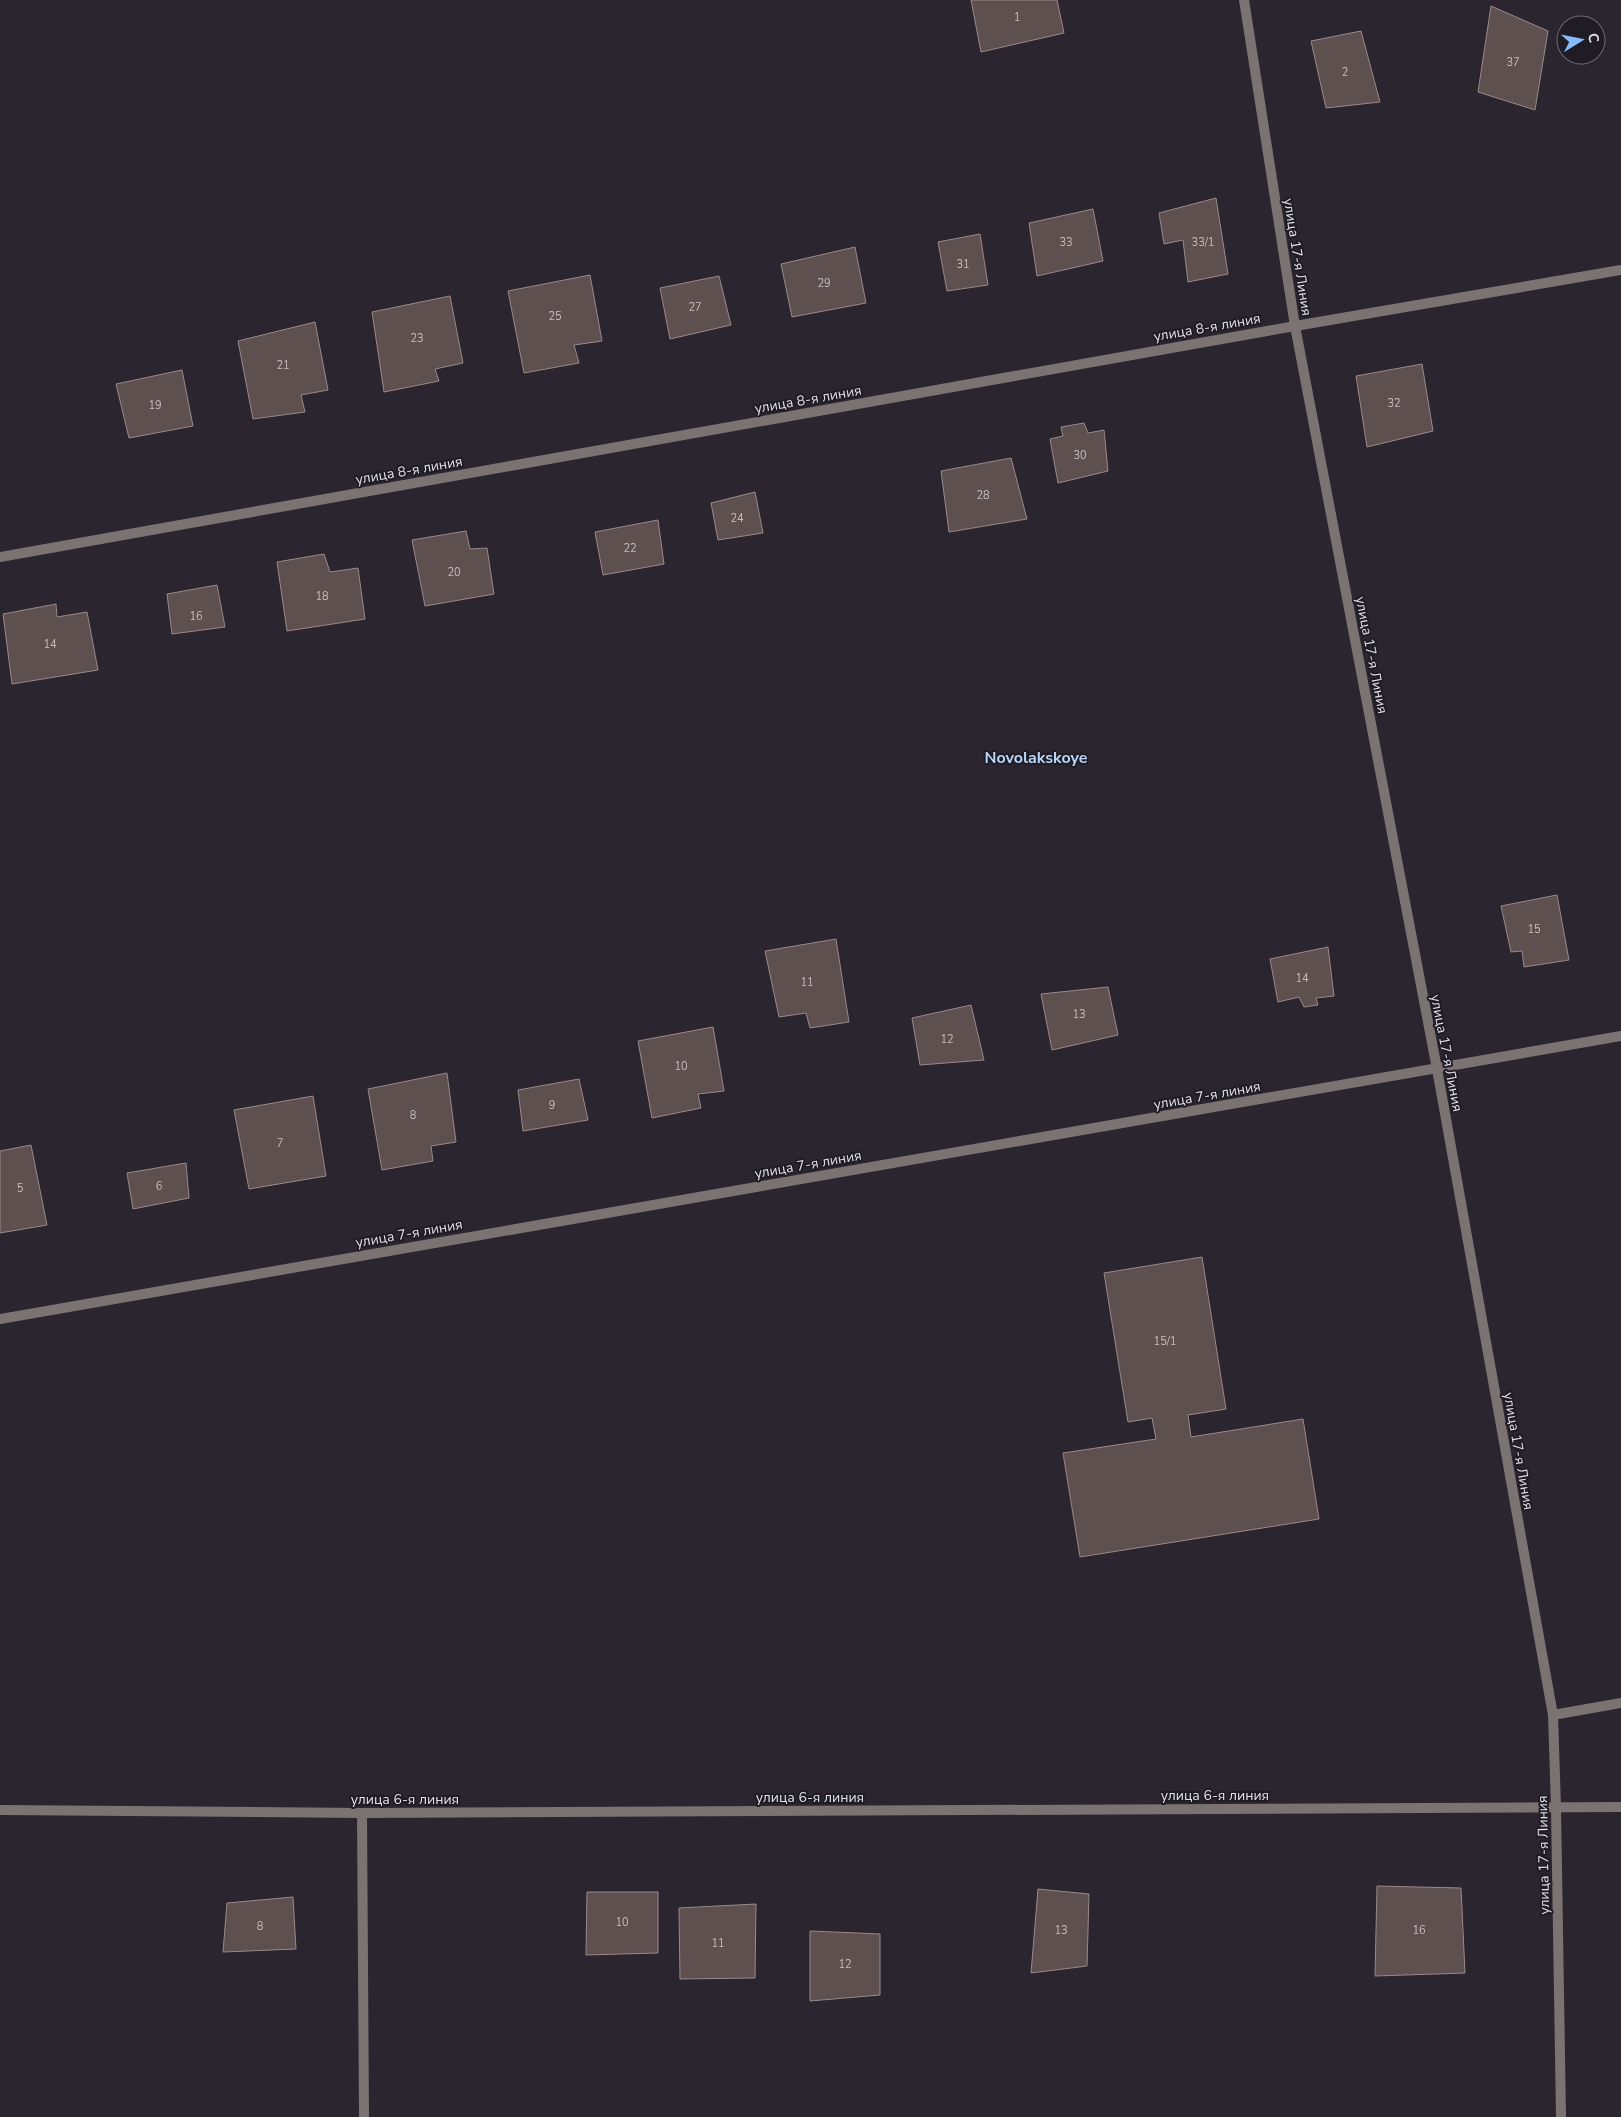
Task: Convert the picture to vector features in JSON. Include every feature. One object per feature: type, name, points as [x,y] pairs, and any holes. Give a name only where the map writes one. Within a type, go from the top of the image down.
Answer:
[{"type":"street","name":"улица 17-я Линия","points":[[1244,0],[1295,326],[1437,1069],[1552,1715],[1556,1807],[1561,2117]]},
{"type":"street","name":"улица 8-я линия","points":[[0,557],[1295,326],[1621,270]]},
{"type":"street","name":"улица 7-я линия","points":[[0,1318],[1621,1036]]},
{"type":"street","points":[[1552,1715],[1621,1703]]},
{"type":"street","name":"улица 6-я линия","points":[[0,1810],[362,1813],[1621,1808]]},
{"type":"street","points":[[362,1813],[364,2117]]},
{"type":"building","points":[[971,0],[1057,0],[1064,33],[981,52]]},
{"type":"building","points":[[1491,6],[1548,31],[1535,110],[1478,92]]},
{"type":"building","points":[[1361,31],[1380,102],[1326,108],[1311,41]]},
{"type":"building","points":[[1216,198],[1228,274],[1188,282],[1183,240],[1164,244],[1159,213]]},
{"type":"building","points":[[1093,209],[1103,261],[1037,276],[1029,223]]},
{"type":"building","points":[[980,234],[988,285],[947,291],[938,242]]},
{"type":"building","points":[[855,247],[866,303],[792,317],[781,264]]},
{"type":"building","points":[[590,275],[602,341],[574,345],[579,363],[524,373],[508,291]]},
{"type":"building","points":[[719,276],[731,325],[670,339],[660,288]]},
{"type":"building","points":[[450,296],[463,363],[435,369],[439,381],[384,392],[372,312]]},
{"type":"building","points":[[315,322],[328,390],[301,395],[305,412],[253,419],[238,341]]},
{"type":"building","points":[[1422,364],[1433,431],[1367,447],[1356,376]]},
{"type":"building","points":[[182,370],[193,426],[129,438],[116,384]]},
{"type":"building","points":[[1084,423],[1088,433],[1104,430],[1108,471],[1058,483],[1050,439],[1063,436],[1061,427]]},
{"type":"building","points":[[1011,458],[1027,519],[949,532],[941,471]]},
{"type":"building","points":[[755,492],[763,533],[718,540],[711,503]]},
{"type":"building","points":[[658,520],[664,564],[603,575],[595,532]]},
{"type":"building","points":[[466,531],[470,549],[487,548],[494,594],[425,606],[412,540]]},
{"type":"building","points":[[324,554],[330,572],[358,568],[365,619],[287,631],[277,562]]},
{"type":"building","points":[[217,585],[225,627],[172,634],[167,594]]},
{"type":"building","points":[[56,604],[57,617],[87,612],[98,670],[12,684],[3,614]]},
{"type":"building","points":[[1557,895],[1569,960],[1524,967],[1522,951],[1511,952],[1501,906]]},
{"type":"building","points":[[836,939],[849,1022],[810,1028],[806,1013],[779,1017],[765,951]]},
{"type":"building","points":[[1328,947],[1334,996],[1316,998],[1318,1005],[1304,1007],[1299,997],[1278,1002],[1270,959]]},
{"type":"building","points":[[1108,987],[1118,1035],[1052,1050],[1041,994]]},
{"type":"building","points":[[971,1005],[984,1060],[920,1065],[912,1018]]},
{"type":"building","points":[[713,1027],[724,1091],[698,1094],[701,1108],[652,1118],[638,1041]]},
{"type":"building","points":[[447,1073],[456,1142],[431,1146],[433,1161],[382,1170],[368,1089]]},
{"type":"building","points":[[579,1079],[588,1120],[523,1131],[518,1090]]},
{"type":"building","points":[[313,1096],[326,1176],[249,1189],[234,1110]]},
{"type":"building","points":[[31,1145],[47,1225],[0,1233],[0,1151]]},
{"type":"building","points":[[186,1163],[189,1198],[133,1209],[127,1173]]},
{"type":"building","points":[[1202,1257],[1226,1409],[1188,1415],[1191,1437],[1303,1419],[1319,1519],[1080,1557],[1063,1453],[1156,1439],[1152,1418],[1128,1422],[1104,1273]]},
{"type":"building","points":[[1377,1886],[1461,1888],[1465,1973],[1375,1976]]},
{"type":"building","points":[[1038,1889],[1089,1894],[1087,1966],[1031,1973]]},
{"type":"building","points":[[587,1892],[658,1892],[658,1953],[586,1955]]},
{"type":"building","points":[[293,1897],[296,1949],[223,1952],[227,1903]]},
{"type":"building","points":[[756,1904],[755,1978],[680,1979],[679,1908]]},
{"type":"building","points":[[810,1931],[880,1934],[880,1995],[810,2001]]},
{"type":"district","name":"Novolakskoye","points":[[1036,757]]}]
